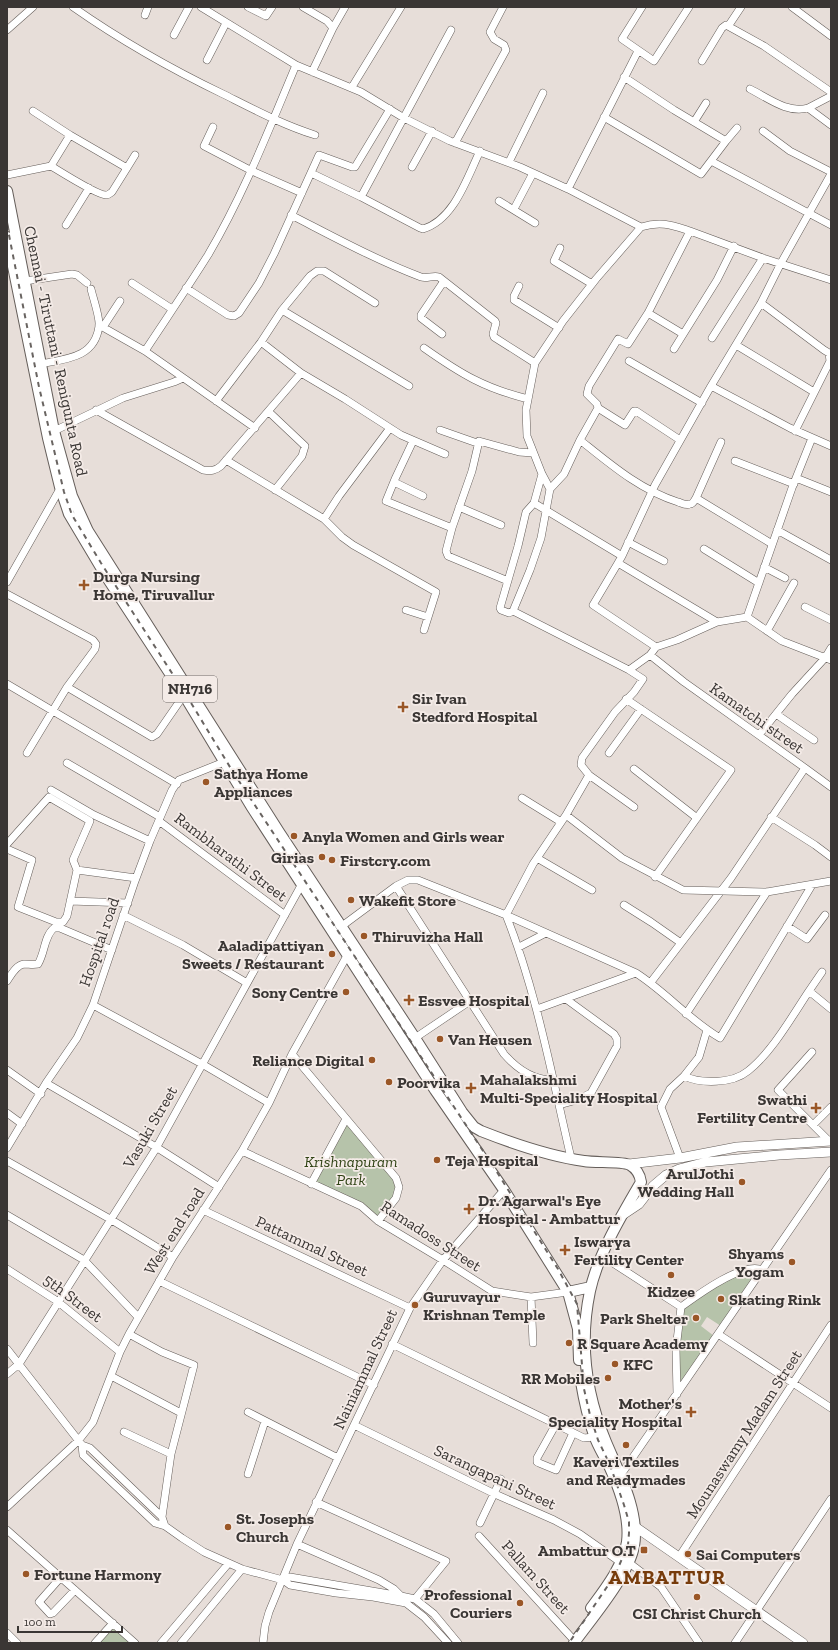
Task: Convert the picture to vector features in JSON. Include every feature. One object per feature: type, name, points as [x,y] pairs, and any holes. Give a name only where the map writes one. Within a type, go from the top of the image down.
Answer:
[{"type":"highway","name":"Chennai - Tiruttani - Renigunta Road","points":[[7,191],[69,514],[106,576],[184,695],[224,762],[353,952],[415,1038],[462,1112],[474,1126],[489,1134]]},
{"type":"highway","name":"Chennai - Tiruttani - Renigunta Road","points":[[7,237],[33,370],[64,486],[72,496],[88,531],[279,832],[305,880],[342,926],[353,952],[435,1090],[483,1158],[568,1292],[578,1329],[581,1382],[586,1410],[594,1437],[611,1470],[627,1521],[624,1562]]},
{"type":"highway","points":[[483,1158],[482,1138],[489,1134]]},
{"type":"highway","name":"NH716","points":[[489,1134],[531,1150],[585,1161],[629,1164],[640,1175],[641,1182],[602,1256],[591,1287]]},
{"type":"highway","name":"Chennai - Tiruttani - Renigunta Road","points":[[573,1641],[608,1597],[624,1562],[634,1546],[634,1518],[594,1408],[587,1383],[585,1330],[591,1287]]},
{"type":"highway","points":[[568,1292],[591,1287]]},
{"type":"main road","points":[[629,1164],[680,1158],[737,1147],[830,1141]]},
{"type":"main road","points":[[624,1214],[638,1204],[657,1182],[666,1175],[678,1169],[706,1162],[831,1152]]},
{"type":"main road","points":[[634,1526],[803,1643]]},
{"type":"street","points":[[7,30],[33,7]]},
{"type":"street","points":[[74,7],[130,45],[167,66],[274,119],[315,134]]},
{"type":"street","points":[[145,14],[148,7]]},
{"type":"street","points":[[174,35],[189,7]]},
{"type":"street","points":[[201,7],[296,65],[352,88],[404,118],[455,143],[509,162],[568,189],[641,228]]},
{"type":"street","points":[[248,7],[266,16],[272,7]]},
{"type":"street","points":[[303,7],[327,21],[333,28]]},
{"type":"street","points":[[312,72],[345,7]]},
{"type":"street","points":[[352,88],[401,7]]},
{"type":"street","points":[[455,143],[506,50],[504,45],[494,39],[490,32],[503,7]]},
{"type":"street","points":[[642,7],[622,39],[654,61],[689,7]]},
{"type":"street","points":[[702,61],[722,28],[725,25],[729,25],[741,7]]},
{"type":"street","points":[[792,7],[831,36]]},
{"type":"street","points":[[207,60],[226,23]]},
{"type":"street","points":[[729,25],[764,46],[831,92]]},
{"type":"street","points":[[361,197],[451,30]]},
{"type":"street","points":[[568,189],[638,51]]},
{"type":"street","points":[[145,351],[208,254],[252,171],[296,65]]},
{"type":"street","points":[[624,77],[726,141]]},
{"type":"street","points":[[750,89],[796,110],[808,108],[831,96]]},
{"type":"street","points":[[509,162],[543,93]]},
{"type":"street","points":[[694,122],[706,103]]},
{"type":"street","points":[[808,108],[831,125]]},
{"type":"street","points":[[186,288],[228,315],[234,316],[239,313],[259,282],[274,254],[319,155],[355,167],[390,109]]},
{"type":"street","points":[[33,111],[70,135],[127,168]]},
{"type":"street","points":[[604,117],[701,174],[726,141],[738,128]]},
{"type":"street","points":[[213,127],[204,146],[252,171],[302,193]]},
{"type":"street","points":[[412,167],[432,131]]},
{"type":"street","points":[[656,647],[593,605],[620,559],[652,491],[680,440],[762,304],[781,263],[831,173],[790,151],[763,132]]},
{"type":"street","points":[[51,166],[70,135]]},
{"type":"street","points":[[311,173],[423,229],[427,228],[445,215],[453,206],[480,151]]},
{"type":"street","points":[[7,176],[51,166],[89,188],[104,195],[108,195],[112,192],[135,155]]},
{"type":"street","points":[[711,161],[831,225]]},
{"type":"street","points":[[514,209],[533,173]]},
{"type":"street","points":[[66,225],[89,188]]},
{"type":"street","points":[[499,201],[535,223]]},
{"type":"street","points":[[291,216],[423,278],[436,276],[495,321],[494,337],[535,363]]},
{"type":"street","points":[[550,490],[527,436],[526,410],[535,363],[558,328],[592,284],[641,228],[657,223],[666,223],[734,246],[763,258],[831,280]]},
{"type":"street","points":[[680,440],[636,411],[634,411],[625,425],[598,408],[597,404],[587,394],[589,386],[618,339],[628,344],[648,313],[690,231]]},
{"type":"street","points":[[674,349],[717,280],[734,246]]},
{"type":"street","points":[[560,248],[554,261],[592,284]]},
{"type":"street","points":[[712,338],[763,258]]},
{"type":"street","points":[[216,401],[261,342],[282,310],[310,276],[317,271],[324,271],[375,303]]},
{"type":"street","points":[[25,281],[72,274],[87,283]]},
{"type":"street","points":[[442,334],[421,318],[421,315],[444,281]]},
{"type":"street","points":[[132,283],[172,309]]},
{"type":"street","points":[[519,286],[514,296],[514,300],[558,328]]},
{"type":"street","points":[[91,290],[101,326],[145,351],[255,428]]},
{"type":"street","points":[[40,364],[73,357],[84,353],[92,345],[101,326],[120,301]]},
{"type":"street","points":[[762,304],[809,337],[829,354],[830,361],[795,431]]},
{"type":"street","points":[[282,310],[409,386]]},
{"type":"street","points":[[648,313],[683,334]]},
{"type":"street","points":[[261,342],[301,373],[345,398],[390,428],[413,441],[445,454]]},
{"type":"street","points":[[736,345],[814,392]]},
{"type":"street","points":[[424,348],[471,379],[502,393],[528,399]]},
{"type":"street","points":[[629,361],[702,403]]},
{"type":"street","points":[[96,410],[203,470],[217,470],[269,412],[301,373]]},
{"type":"street","points":[[54,430],[123,398],[183,378]]},
{"type":"street","points":[[712,386],[795,431],[831,446]]},
{"type":"street","points":[[513,611],[541,538],[550,490],[564,474],[580,440],[598,408]]},
{"type":"street","points":[[269,412],[305,446],[302,456],[275,490]]},
{"type":"street","points":[[324,519],[339,496],[390,428]]},
{"type":"street","points":[[440,430],[477,443],[480,441],[519,452],[533,453]]},
{"type":"street","points":[[747,617],[777,530],[812,438]]},
{"type":"street","points":[[580,440],[622,473],[652,491],[688,505],[692,504],[696,498],[721,442]]},
{"type":"street","points":[[413,441],[386,501],[452,528]]},
{"type":"street","points":[[477,443],[472,471],[452,528],[446,551],[448,556],[508,581]]},
{"type":"street","points":[[226,460],[324,519],[342,537],[353,545],[436,592],[424,630]]},
{"type":"street","points":[[735,461],[831,492]]},
{"type":"street","points":[[542,474],[534,503],[526,512],[500,608],[501,610],[510,613],[513,611],[629,670],[642,679],[634,692],[615,712],[582,758],[582,765],[589,775],[634,808]]},
{"type":"street","points":[[394,482],[423,496]]},
{"type":"street","points":[[7,582],[64,486]]},
{"type":"street","points":[[696,498],[772,544]]},
{"type":"street","points":[[534,503],[717,622]]},
{"type":"street","points":[[459,507],[501,525]]},
{"type":"street","points":[[777,530],[831,560]]},
{"type":"street","points":[[628,542],[664,561]]},
{"type":"street","points":[[704,549],[759,583]]},
{"type":"street","points":[[764,567],[785,578]]},
{"type":"street","points":[[767,630],[794,583]]},
{"type":"street","points":[[7,594],[93,640],[96,644],[95,649],[68,687],[27,753]]},
{"type":"street","points":[[805,607],[831,620]]},
{"type":"street","points":[[406,610],[428,617]]},
{"type":"street","points":[[629,670],[650,655],[656,647],[678,640],[717,622],[747,617],[782,641],[828,659]]},
{"type":"street","points":[[759,735],[792,694],[828,659],[831,648]]},
{"type":"street","name":"Kamatchi street","points":[[650,655],[684,682],[805,768],[731,878],[651,982]]},
{"type":"street","points":[[7,684],[177,784],[179,780],[187,776],[224,762]]},
{"type":"street","points":[[68,687],[152,737],[158,734],[184,695]]},
{"type":"street","points":[[626,699],[731,770],[655,877]]},
{"type":"street","points":[[609,753],[641,709]]},
{"type":"street","points":[[776,714],[814,740]]},
{"type":"street","name":"Rambharathi Street","points":[[67,762],[160,819],[285,915]]},
{"type":"street","points":[[805,768],[831,787]]},
{"type":"street","points":[[634,769],[697,818]]},
{"type":"street","points":[[506,915],[537,858],[566,815],[589,775]]},
{"type":"street","name":"Hospital road","points":[[7,1148],[41,1094],[46,1083],[77,1038],[93,1005],[123,915],[150,841],[177,784]]},
{"type":"street","points":[[52,790],[94,815],[150,841]]},
{"type":"street","points":[[7,844],[49,797],[90,821],[73,860],[77,870],[67,916],[63,922],[56,922],[18,907],[32,860],[7,848]]},
{"type":"street","points":[[522,798],[561,822]]},
{"type":"street","points":[[566,815],[622,858],[655,877],[683,890],[767,892],[831,881]]},
{"type":"street","points":[[771,817],[831,857]]},
{"type":"street","points":[[537,858],[592,890]]},
{"type":"street","points":[[77,870],[136,878]]},
{"type":"street","name":"Vasuki Street","points":[[7,1374],[19,1364],[156,1147],[305,880]]},
{"type":"street","points":[[342,926],[396,886],[408,880],[418,880],[506,915],[636,973],[651,982],[686,1014],[720,1038],[812,885]]},
{"type":"street","points":[[396,886],[504,1054],[522,1071],[545,1080],[553,1080]]},
{"type":"street","points":[[686,1014],[767,892]]},
{"type":"street","points":[[70,901],[128,903]]},
{"type":"street","points":[[624,905],[681,943]]},
{"type":"street","points":[[123,915],[183,945],[248,983]]},
{"type":"street","points":[[506,915],[519,947],[537,1009],[571,1158]]},
{"type":"street","points":[[787,926],[807,938],[825,915]]},
{"type":"street","points":[[7,981],[17,967],[22,964],[35,965],[40,962],[50,933],[54,928],[60,928],[112,950]]},
{"type":"street","points":[[519,947],[546,933]]},
{"type":"street","name":"West end road","points":[[7,1507],[80,1443],[94,1422],[120,1352],[138,1317],[173,1257],[242,1152],[269,1103],[292,1054],[353,952]]},
{"type":"street","points":[[684,1076],[702,1082],[719,1081],[747,1072],[770,1047],[822,972]]},
{"type":"street","points":[[537,1009],[636,973]]},
{"type":"street","points":[[809,991],[831,1009]]},
{"type":"street","points":[[558,1105],[577,1100],[591,1092],[617,1046],[617,1039],[614,1034],[566,999]]},
{"type":"street","points":[[415,1038],[470,1001]]},
{"type":"street","points":[[93,1005],[202,1064],[269,1103]]},
{"type":"street","points":[[680,1158],[661,1107],[670,1089],[684,1076],[699,1056],[707,1030]]},
{"type":"street","points":[[812,1052],[778,1090],[830,1141]]},
{"type":"street","points":[[292,1054],[396,1178],[399,1187],[396,1198],[378,1221]]},
{"type":"street","points":[[7,1070],[41,1094]]},
{"type":"street","points":[[46,1083],[156,1147],[219,1187]]},
{"type":"street","points":[[813,1125],[831,1107]]},
{"type":"street","points":[[7,1113],[22,1124]]},
{"type":"street","points":[[311,1184],[346,1118]]},
{"type":"street","name":"Ramadoss Street","points":[[242,1152],[361,1206],[378,1221],[492,1291],[531,1297],[568,1292]]},
{"type":"street","points":[[7,1161],[110,1219],[173,1257]]},
{"type":"street","points":[[620,1476],[803,1213],[831,1170]]},
{"type":"street","name":"Nainiammal Street","points":[[263,1643],[268,1612],[274,1596],[283,1580],[316,1502],[410,1308],[443,1260],[504,1190]]},
{"type":"street","name":"Pattammal Street","points":[[203,1210],[410,1308]]},
{"type":"street","points":[[7,1215],[84,1260],[138,1317]]},
{"type":"street","points":[[602,1256],[681,1307]]},
{"type":"street","points":[[677,1394],[676,1349],[681,1307],[710,1287],[743,1270],[758,1268],[762,1270]]},
{"type":"street","name":"5th Street","points":[[7,1269],[58,1301],[120,1352]]},
{"type":"street","points":[[159,1281],[374,1385]]},
{"type":"street","points":[[531,1297],[533,1343]]},
{"type":"street","name":"Mounaswamy Madam Street","points":[[679,1557],[831,1325]]},
{"type":"street","points":[[129,1334],[162,1352],[194,1365],[171,1454],[162,1517],[165,1526]]},
{"type":"street","points":[[718,1334],[831,1408]]},
{"type":"street","points":[[392,1344],[573,1433],[584,1438],[594,1437]]},
{"type":"street","points":[[7,1349],[80,1443],[83,1455],[155,1523],[165,1526],[204,1552],[242,1570],[283,1580],[290,1585],[406,1603],[424,1617],[448,1643]]},
{"type":"street","points":[[110,1376],[181,1413]]},
{"type":"street","points":[[248,1412],[338,1458]]},
{"type":"street","points":[[248,1474],[265,1421]]},
{"type":"street","points":[[556,1424],[537,1462],[554,1470],[558,1469],[573,1433]]},
{"type":"street","name":"Sarangapani Street","points":[[354,1425],[495,1494],[554,1520],[580,1534],[661,1587],[699,1643]]},
{"type":"street","points":[[124,1432],[171,1454]]},
{"type":"street","points":[[80,1443],[90,1448],[162,1517]]},
{"type":"street","points":[[480,1523],[501,1479]]},
{"type":"street","points":[[735,1643],[831,1499]]},
{"type":"street","points":[[316,1502],[446,1561],[415,1599]]},
{"type":"street","points":[[7,1530],[136,1643]]},
{"type":"street","name":"Pallam Street","points":[[480,1536],[573,1641]]},
{"type":"street","points":[[297,1544],[379,1580],[394,1589],[401,1596]]},
{"type":"street","points":[[161,1643],[228,1564]]},
{"type":"street","points":[[181,1643],[242,1570]]},
{"type":"street","points":[[61,1578],[39,1602],[50,1614],[53,1613],[75,1590]]},
{"type":"street","points":[[283,1580],[290,1578],[415,1599],[434,1614],[458,1643]]},
{"type":"street","points":[[95,1643],[113,1623]]},
{"type":"street","points":[[7,1633],[17,1643]]},
{"type":"green space","name":"Krishnapuram Park","points":[[346,1122],[392,1176],[397,1185],[395,1196],[378,1218],[314,1182]]},
{"type":"green space","points":[[755,1270],[757,1274],[721,1326],[707,1317],[701,1326],[714,1336],[678,1387],[677,1371],[682,1311],[725,1280],[745,1272]]},
{"type":"green space","points":[[112,1626],[131,1643],[98,1643]]},
{"type":"railway","points":[[7,225],[39,387],[64,492],[72,515],[233,772],[495,1169],[558,1269],[577,1304],[584,1389],[598,1440],[610,1465],[624,1505],[629,1522],[629,1533],[628,1545],[615,1575],[569,1643]]},
{"type":"place","name":"Durga Nursing Home, Tiruvallur","points":[[84,585]]},
{"type":"place","name":"Sir Ivan Stedford Hospital","points":[[403,707]]},
{"type":"place","name":"Sathya Home Appliances","points":[[206,782]]},
{"type":"place","name":"Anyla Women and Girls wear","points":[[294,836]]},
{"type":"place","name":"Girias","points":[[322,857]]},
{"type":"place","name":"Firstcry.com","points":[[332,860]]},
{"type":"place","name":"Wakefit Store","points":[[351,900]]},
{"type":"place","name":"Thiruvizha Hall","points":[[364,936]]},
{"type":"place","name":"Aaladipattiyan Sweets / Restaurant","points":[[332,954]]},
{"type":"place","name":"Sony Centre","points":[[346,992]]},
{"type":"place","name":"Essvee Hospital","points":[[409,1000]]},
{"type":"place","name":"Van Heusen","points":[[440,1039]]},
{"type":"place","name":"Reliance Digital","points":[[372,1060]]},
{"type":"place","name":"Poorvika","points":[[389,1082]]},
{"type":"place","name":"Mahalakshmi Multi-Speciality Hospital","points":[[471,1088]]},
{"type":"place","name":"Swathi Fertility Centre","points":[[816,1108]]},
{"type":"place","name":"Teja Hospital","points":[[437,1160]]},
{"type":"place","name":"ArulJothi Wedding Hall","points":[[742,1182]]},
{"type":"place","name":"Dr. Agarwal's Eye Hospital - Ambattur","points":[[469,1209]]},
{"type":"place","name":"Iswarya Fertility Center","points":[[565,1250]]},
{"type":"place","name":"Shyams Yogam","points":[[792,1262]]},
{"type":"place","name":"Kidzee","points":[[671,1275]]},
{"type":"place","name":"Skating Rink","points":[[721,1299]]},
{"type":"place","name":"Guruvayur Krishnan Temple","points":[[415,1305]]},
{"type":"place","name":"Park Shelter","points":[[696,1318]]},
{"type":"place","name":"R Square Academy","points":[[569,1343]]},
{"type":"place","name":"KFC","points":[[615,1364]]},
{"type":"place","name":"RR Mobiles","points":[[608,1378]]},
{"type":"place","name":"Mother's Speciality Hospital","points":[[691,1412]]},
{"type":"place","name":"Kaveri Textiles and Readymades","points":[[626,1445]]},
{"type":"place","name":"St. Josephs Church","points":[[228,1527]]},
{"type":"place","name":"Ambattur O.T","points":[[644,1550]]},
{"type":"place","name":"Sai Computers","points":[[688,1554]]},
{"type":"place","name":"Fortune Harmony","points":[[26,1574]]},
{"type":"place","name":"CSI Christ Church","points":[[697,1597]]},
{"type":"place","name":"Professional Couriers","points":[[520,1603]]},
{"type":"district","name":"AMBATTUR","points":[[667,1577]]}]
